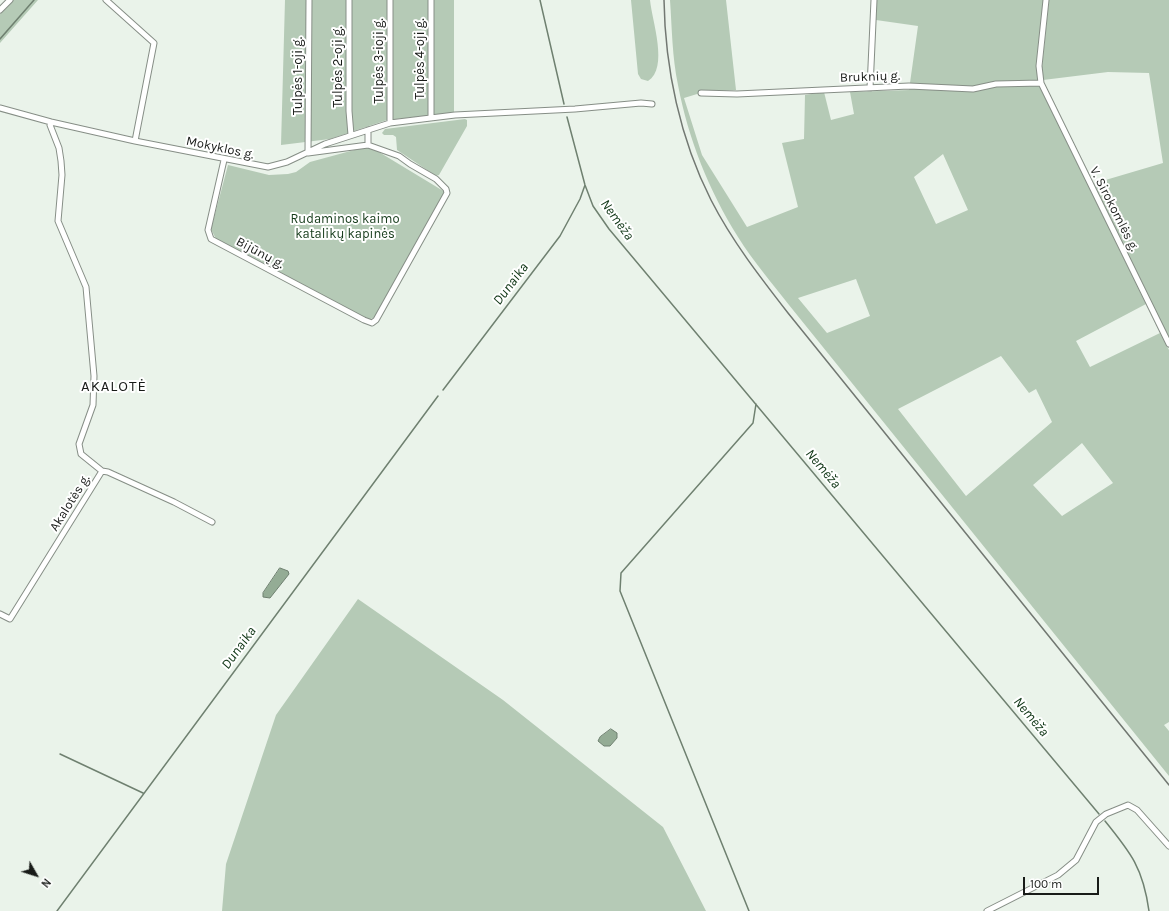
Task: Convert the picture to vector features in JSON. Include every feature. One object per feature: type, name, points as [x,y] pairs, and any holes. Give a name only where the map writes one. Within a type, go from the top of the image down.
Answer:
[{"type":"street","points":[[0,10],[10,0]]},
{"type":"street","points":[[106,0],[154,43],[135,141]]},
{"type":"street","name":"Tulpės 1-oji g.","points":[[308,153],[309,0]]},
{"type":"street","name":"Tulpės 2-oji g.","points":[[349,0],[349,111],[351,135]]},
{"type":"street","name":"Tulpės 3-ioji g.","points":[[390,0],[390,123]]},
{"type":"street","name":"Tulpės 4-oji g.","points":[[431,0],[432,117]]},
{"type":"street","points":[[870,88],[874,0]]},
{"type":"street","points":[[1041,83],[1039,66],[1046,0]]},
{"type":"street","name":"Bruknių g.","points":[[701,93],[737,94],[909,86],[973,89],[996,84],[1041,83]]},
{"type":"street","name":"V. Sirokomlės g.","points":[[1041,83],[1169,344]]},
{"type":"street","name":"Mokyklos g.","points":[[0,108],[51,122],[135,141],[224,160],[268,167],[278,166],[351,135],[390,123],[432,117],[575,109],[641,103],[652,104]]},
{"type":"street","points":[[51,122],[50,126],[61,161],[62,175],[58,221],[68,249],[85,280],[94,376],[93,405],[79,444],[81,454],[102,471]]},
{"type":"street","points":[[308,153],[368,145],[368,130]]},
{"type":"street","name":"Bijūnų g.","points":[[224,160],[208,230],[211,239],[372,323],[379,315],[447,193],[444,186],[436,179],[399,156],[368,145]]},
{"type":"street","name":"Akalotės g.","points":[[0,614],[10,619],[102,471],[108,472],[168,499],[212,522]]},
{"type":"street","points":[[986,911],[1053,878],[1069,867],[1083,851],[1096,822],[1122,806],[1128,805],[1137,810],[1169,846]]},
{"type":"green space","points":[[13,0],[38,0],[0,43],[0,14]]},
{"type":"green space","points":[[285,0],[454,0],[454,113],[387,120],[330,139],[281,145]]},
{"type":"green space","points":[[631,0],[650,0],[658,44],[658,55],[654,75],[648,81],[641,79],[638,74]]},
{"type":"green space","points":[[670,0],[726,0],[736,90],[707,91],[684,98],[702,155],[747,227],[798,207],[782,143],[804,139],[805,95],[824,92],[831,120],[854,114],[850,92],[909,90],[918,26],[876,20],[877,0],[1044,0],[1037,66],[1040,87],[1146,304],[1076,341],[1090,367],[1160,333],[1169,350],[1169,722],[1164,725],[1169,731],[1169,776],[789,305],[738,237],[709,183],[694,144],[682,105],[673,53]],"holes":[[[943,154],[968,210],[936,224],[914,177]],[[856,279],[870,316],[827,333],[798,298]],[[1001,356],[1029,393],[1036,389],[1052,422],[966,496],[898,409]],[[1082,443],[1113,483],[1062,516],[1033,485]]]},
{"type":"green space","points":[[1049,0],[1169,0],[1169,338],[1092,184],[1163,163],[1149,73],[1108,72],[1043,80],[1042,67]]},
{"type":"green space","points":[[465,119],[467,120],[467,126],[439,175],[436,176],[397,150],[396,137],[393,135],[384,135],[382,133],[385,129]]},
{"type":"green space","name":"Rudaminos kaimo katalikų kapinės","points":[[369,146],[445,192],[376,317],[368,320],[216,239],[211,229],[228,165],[269,175],[288,174],[296,172],[310,162]]},
{"type":"green space","points":[[358,599],[503,700],[663,827],[706,911],[222,911],[226,864],[276,715]]},
{"type":"shaded area","points":[[280,568],[288,571],[289,574],[270,598],[263,597],[263,593]]},
{"type":"shaded area","points":[[611,729],[617,733],[617,738],[610,746],[604,746],[598,741],[600,737]]},
{"type":"waterway","points":[[0,39],[34,0]]},
{"type":"waterway","name":"Nemėža","points":[[540,0],[564,104]]},
{"type":"waterway","name":"Nemėža","points":[[567,117],[585,185],[593,206],[609,229],[1099,814]]},
{"type":"waterway","name":"Dunaika","points":[[443,390],[560,236],[580,199],[585,185]]},
{"type":"waterway","name":"Dunaika","points":[[57,911],[438,396]]},
{"type":"waterway","points":[[749,911],[620,591],[621,573],[753,423],[756,404]]},
{"type":"waterway","points":[[60,754],[143,793]]},
{"type":"waterway","name":"Nemėža","points":[[1105,821],[1129,852],[1139,872],[1149,911]]},
{"type":"railway","points":[[664,0],[667,51],[676,103],[683,128],[700,177],[719,215],[737,244],[788,313],[1169,785]]},
{"type":"district","name":"AKALOTĖ","points":[[114,387]]}]
